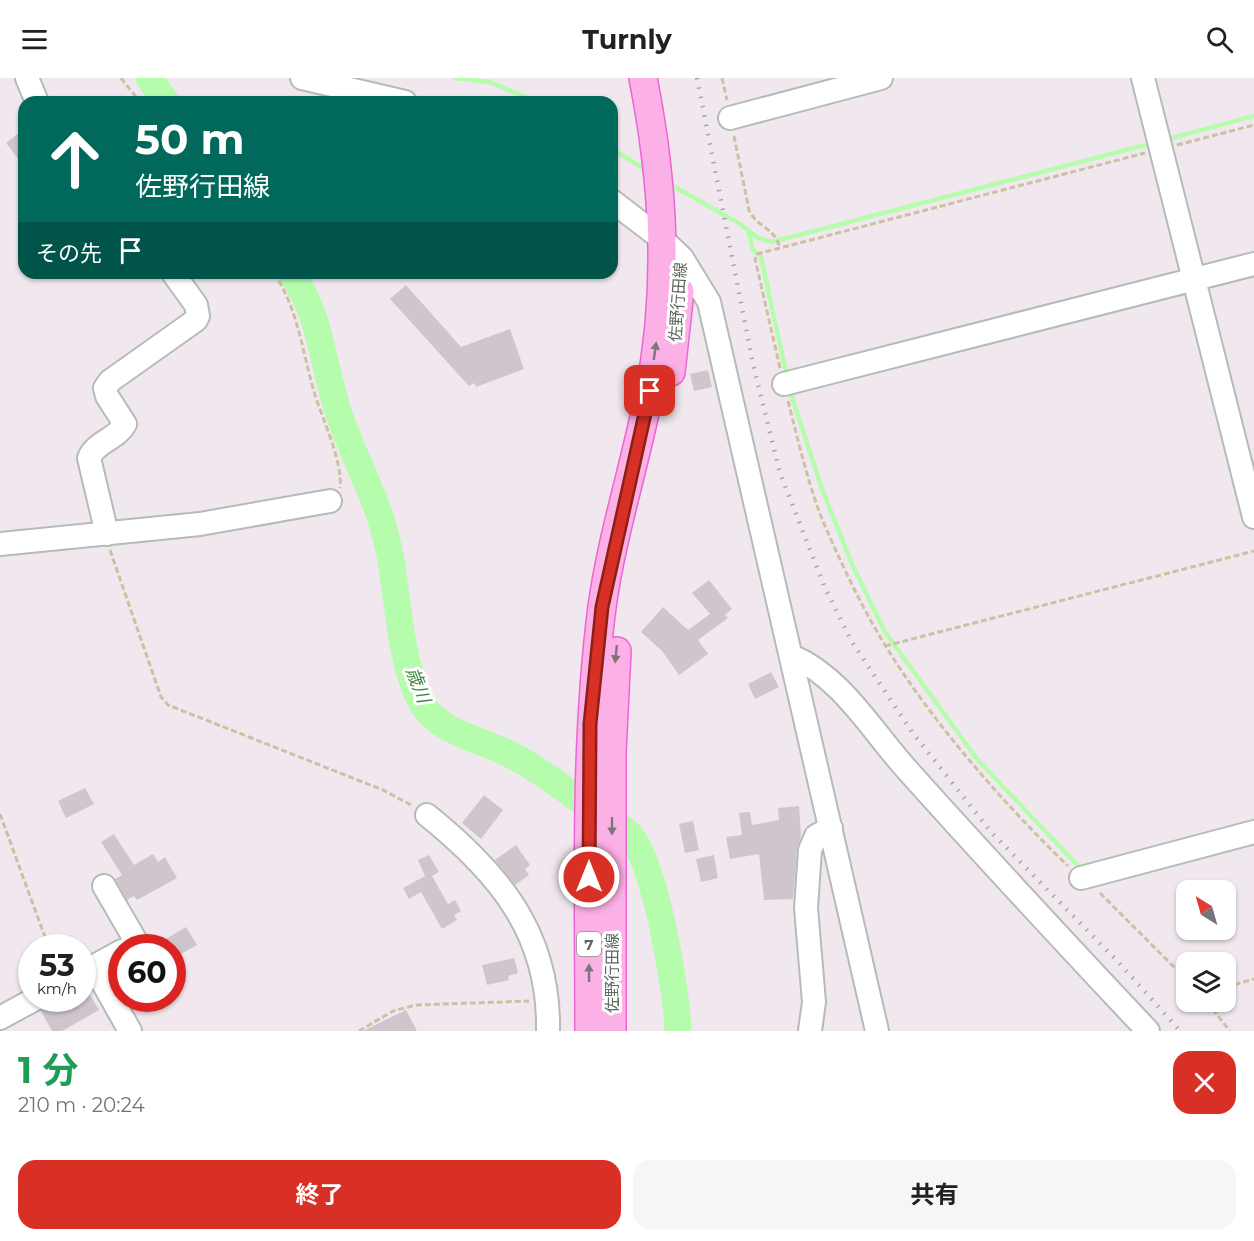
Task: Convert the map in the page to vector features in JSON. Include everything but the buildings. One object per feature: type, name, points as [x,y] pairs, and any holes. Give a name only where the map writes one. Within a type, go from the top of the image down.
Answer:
[{"type":"main road","name":"佐野行田線","points":[[643,78],[673,249]]},
{"type":"main road","name":"佐野行田線","points":[[589,1031],[589,858],[613,682],[622,594],[666,400],[677,330],[673,249],[674,147],[661,78]]},
{"type":"main road","name":"佐野行田線","points":[[601,767],[612,879],[612,1031]]},
{"type":"street","points":[[27,78],[34,96]]},
{"type":"street","points":[[302,78],[379,96]]},
{"type":"street","points":[[730,118],[880,78]]},
{"type":"street","points":[[1143,78],[1196,279],[1254,517]]},
{"type":"street","points":[[618,206],[673,249],[709,302],[877,1031]]},
{"type":"street","points":[[784,384],[1254,264]]},
{"type":"street","points":[[107,534],[89,458],[92,452],[119,432],[125,424],[107,396],[105,388],[110,381],[196,321],[198,316],[196,305],[176,279]]},
{"type":"street","points":[[0,544],[200,524],[330,501]]},
{"type":"street","points":[[792,656],[812,664],[831,679],[889,751],[1148,1031]]},
{"type":"street","points":[[427,815],[465,846],[507,897],[539,954],[549,1031]]},
{"type":"street","points":[[810,1031],[814,1002],[806,908],[810,850],[816,836],[831,828]]},
{"type":"street","points":[[1081,878],[1254,832]]},
{"type":"street","points":[[104,886],[132,934]]},
{"type":"street","points":[[96,982],[130,1031]]},
{"type":"street","points":[[0,1018],[18,1008]]},
{"type":"path","points":[[121,78],[135,96]]},
{"type":"path","points":[[722,78],[749,210],[752,217],[776,236],[780,248]]},
{"type":"path","points":[[1176,968],[1144,934],[1081,878],[1013,812],[939,721],[885,646],[823,519],[806,473],[755,259],[757,254],[1254,125]]},
{"type":"path","points":[[278,279],[288,297],[298,323],[314,391],[338,466],[341,486],[330,501]]},
{"type":"path","points":[[107,534],[110,550],[161,698],[168,705],[383,790],[427,815]]},
{"type":"path","points":[[885,646],[1254,551]]},
{"type":"path","points":[[0,814],[44,934]]},
{"type":"path","points":[[1236,984],[1254,979]]},
{"type":"path","points":[[359,1031],[393,1011],[416,1005],[546,1000]]},
{"type":"path","points":[[1215,1012],[1230,1031]]},
{"type":"waterway","name":"歳川","points":[[149,78],[162,96]]},
{"type":"waterway","points":[[455,78],[490,82],[522,96]]},
{"type":"waterway","points":[[1164,140],[1254,116]]},
{"type":"waterway","points":[[668,183],[740,224],[758,238],[772,242],[1153,143]]},
{"type":"waterway","points":[[618,153],[648,171]]},
{"type":"waterway","points":[[748,230],[753,250],[761,257],[787,377]]},
{"type":"waterway","name":"歳川","points":[[295,279],[315,323],[339,414],[380,515],[389,550],[409,671],[423,705],[439,722],[527,764],[629,834],[639,848],[656,897],[674,987],[678,1031]]},
{"type":"waterway","points":[[790,391],[822,489],[852,564],[885,632],[977,759],[1083,871]]},
{"type":"railway","points":[[697,78],[753,364],[780,473],[825,588],[852,642],[912,732],[992,833],[1121,965],[1180,1031]]},
{"type":"route","points":[[589,877],[590,724],[602,607],[650,391]]}]
